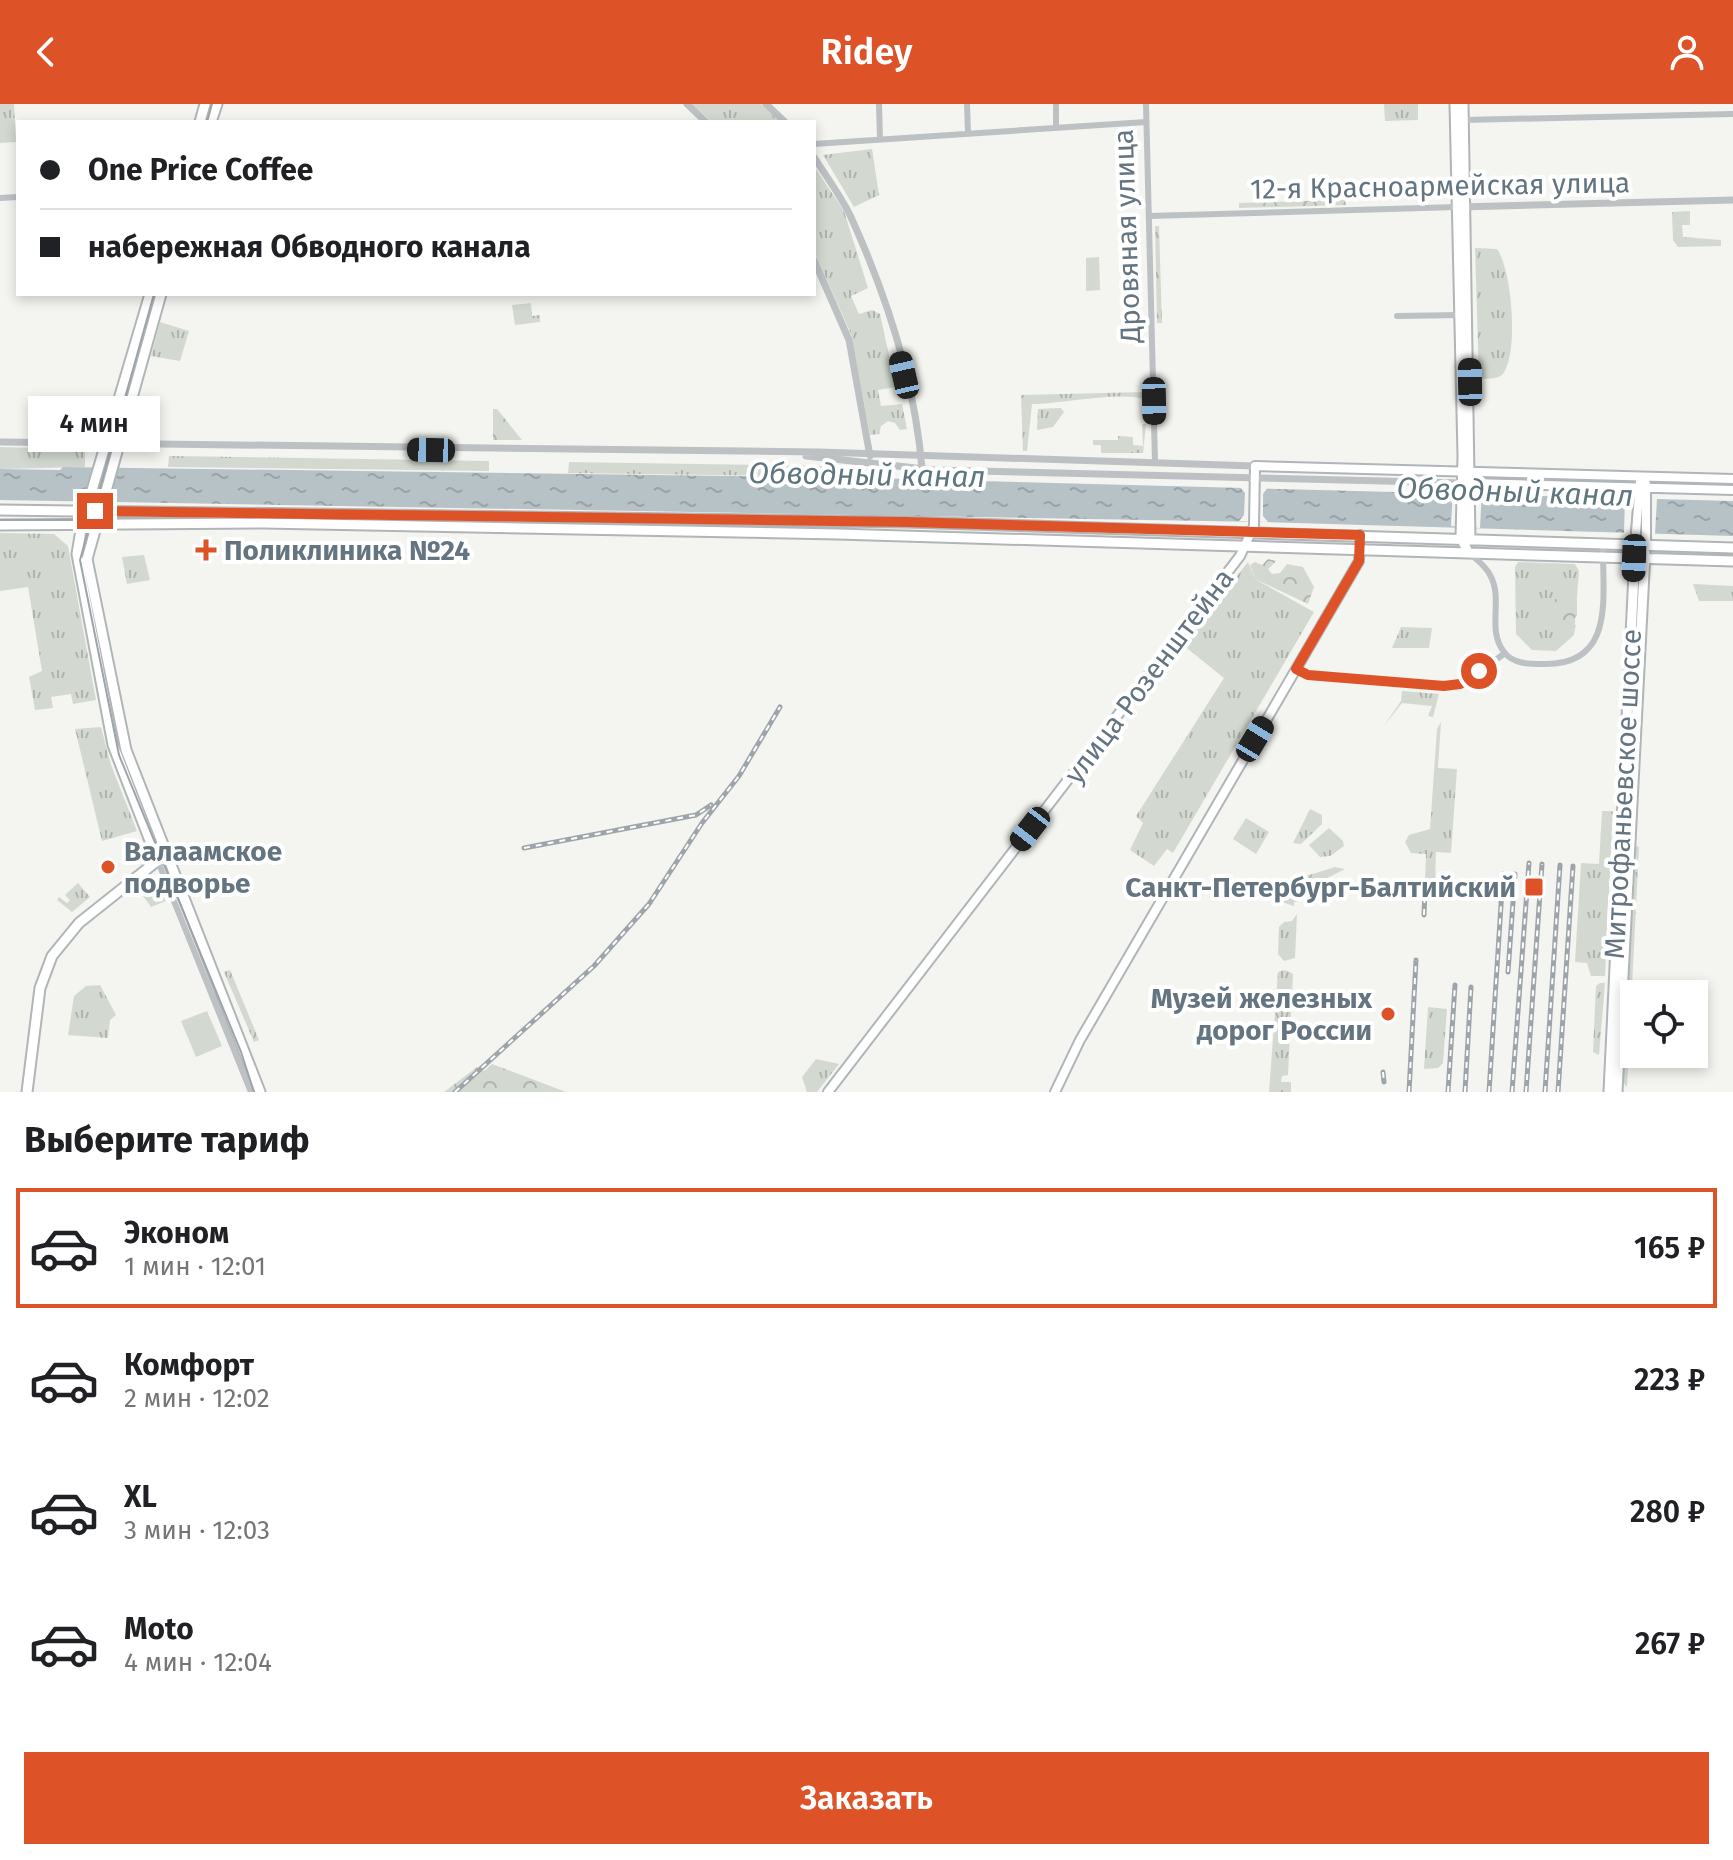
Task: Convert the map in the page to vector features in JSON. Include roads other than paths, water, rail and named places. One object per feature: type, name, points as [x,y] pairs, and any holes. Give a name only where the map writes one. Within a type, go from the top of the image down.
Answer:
[{"type":"main road","points":[[1455,104],[1460,120]]},
{"type":"main road","points":[[1463,104],[1460,120],[1468,552]]},
{"type":"main road","points":[[112,444],[149,296]]},
{"type":"main road","points":[[160,296],[105,467],[86,511],[77,554],[113,746],[246,1049],[260,1092]]},
{"type":"main road","points":[[1254,527],[1255,466],[1467,481],[1733,490]]},
{"type":"main road","points":[[105,467],[101,500],[87,559],[124,744],[161,857]]},
{"type":"main road","points":[[1467,481],[1642,476],[1733,479]]},
{"type":"main road","points":[[1640,545],[1636,533],[1637,498],[1642,476]]},
{"type":"main road","points":[[1640,545],[1646,533],[1648,487],[1642,476]]},
{"type":"main road","points":[[0,510],[1254,527],[1360,535],[1466,532],[1603,544],[1733,548]]},
{"type":"main road","points":[[0,525],[95,523],[745,532],[1733,561]]},
{"type":"main road","name":"улица Розенштейна","points":[[828,1092],[1162,662],[1246,545],[1254,527]]},
{"type":"main road","points":[[1055,1092],[1074,1049],[1359,561],[1360,535]]},
{"type":"main road","name":"Митрофаньевское шоссе","points":[[1617,1092],[1640,545]]},
{"type":"main road","name":"Митрофаньевское шоссе","points":[[1609,1092],[1640,558]]},
{"type":"main road","points":[[27,1092],[40,988],[52,956],[79,923],[161,857]]},
{"type":"street","points":[[687,104],[704,120]]},
{"type":"street","points":[[766,104],[783,120]]},
{"type":"street","points":[[879,104],[880,139]]},
{"type":"street","points":[[967,104],[968,133]]},
{"type":"street","points":[[1056,104],[1056,128]]},
{"type":"street","name":"Дровяная улица","points":[[1146,104],[1155,462]]},
{"type":"street","points":[[1460,120],[1733,114]]},
{"type":"street","points":[[816,144],[1146,122]]},
{"type":"street","points":[[816,160],[848,211],[882,294],[922,469]]},
{"type":"street","name":"12-я Красноармейская улица","points":[[1149,216],[1733,200]]},
{"type":"street","points":[[816,265],[849,340],[870,464]]},
{"type":"street","points":[[1397,316],[1464,315]]},
{"type":"street","points":[[0,442],[870,454],[921,458],[1255,466]]},
{"type":"street","points":[[796,455],[922,469],[1467,481]]},
{"type":"street","points":[[1468,552],[1487,570],[1493,582],[1495,631],[1505,653],[1521,663],[1557,664],[1584,654],[1593,645],[1601,624],[1603,544]]},
{"type":"street","points":[[1296,669],[1308,675],[1460,684],[1505,653]]},
{"type":"street","points":[[161,857],[251,1092]]},
{"type":"water","name":"Обводный канал","points":[[63,467],[870,478],[1733,501],[1733,536],[1263,522],[0,500],[0,469],[60,470]]},
{"type":"tram line","points":[[208,120],[212,104]]},
{"type":"tram line","points":[[153,296],[80,560],[119,755],[241,1052],[254,1092]]},
{"type":"tram line","points":[[0,520],[72,520],[92,509]]},
{"type":"railway","points":[[455,1092],[594,966],[649,904],[702,823],[739,776],[780,707]]},
{"type":"railway","points":[[524,848],[696,815],[711,805]]},
{"type":"railway","points":[[1512,1092],[1529,863]]},
{"type":"railway","points":[[1526,1092],[1542,864]]},
{"type":"railway","points":[[1545,1092],[1560,865]]},
{"type":"railway","points":[[1558,1092],[1573,866]]},
{"type":"railway","points":[[1489,1092],[1503,874]]},
{"type":"railway","points":[[1508,972],[1515,874]]},
{"type":"railway","points":[[1424,915],[1425,890]]},
{"type":"railway","points":[[1409,1092],[1416,960]]},
{"type":"railway","points":[[1448,1092],[1455,985]]},
{"type":"railway","points":[[1465,1092],[1471,987]]},
{"type":"railway","points":[[1383,1072],[1384,1082]]},
{"type":"place","name":"Поликлиника №24","points":[[206,550]]},
{"type":"place","name":"Валаамское подворье","points":[[108,867]]},
{"type":"place","name":"Санкт-Петербург-Балтийский","points":[[1534,887]]},
{"type":"place","name":"Музей железных дорог России","points":[[1388,1014]]}]
